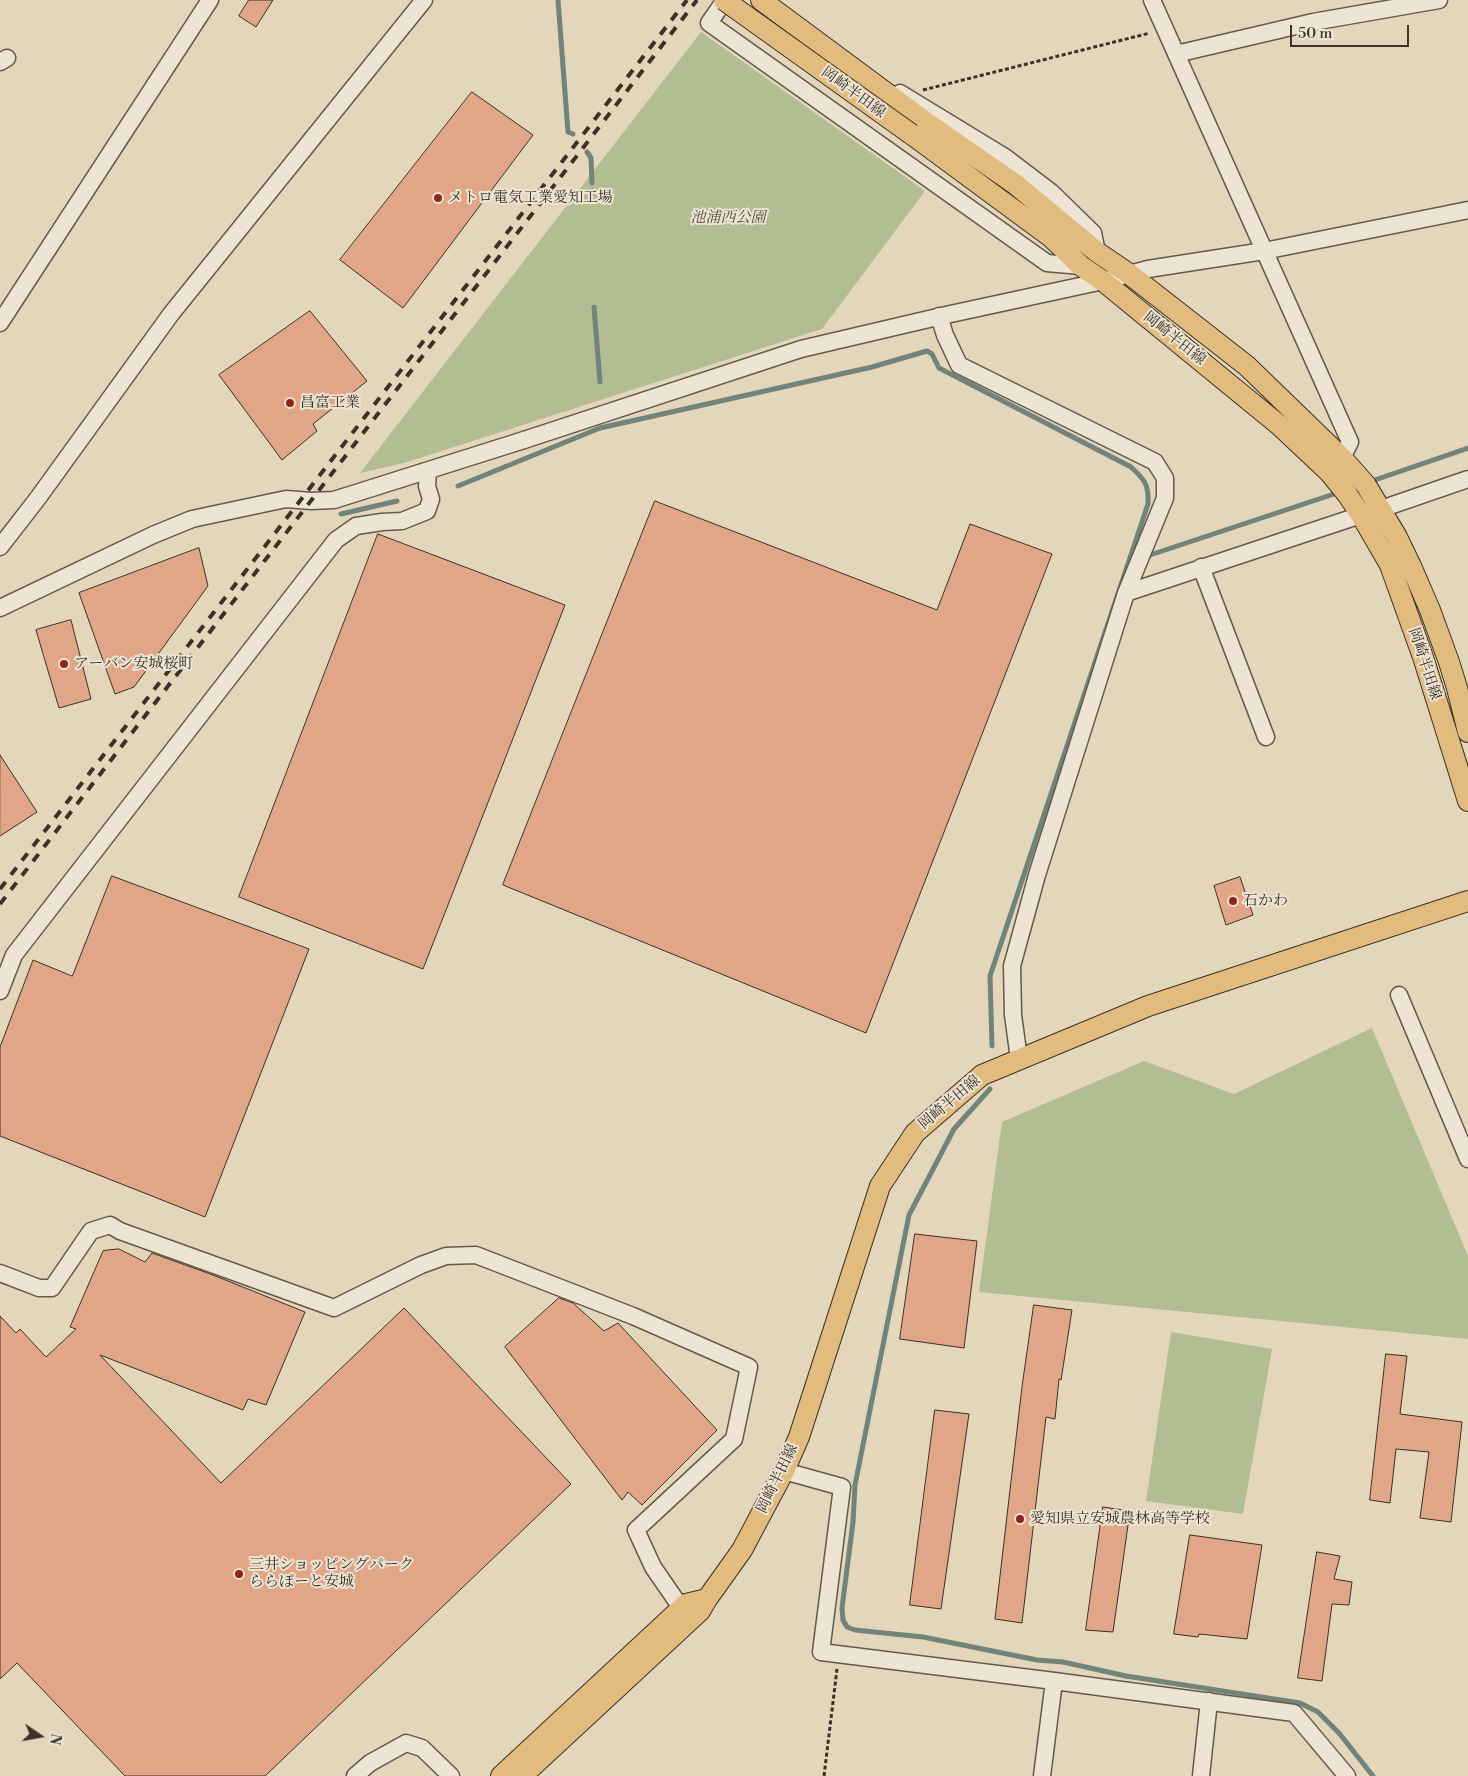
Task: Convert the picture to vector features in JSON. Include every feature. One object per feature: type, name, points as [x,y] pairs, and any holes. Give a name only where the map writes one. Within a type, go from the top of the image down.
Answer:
[{"type":"main road","name":"岡崎半田線","points":[[724,0],[919,129],[1015,184],[1097,252],[1128,273],[1247,366],[1342,458],[1366,485],[1411,566],[1463,687],[1468,732]]},
{"type":"main road","name":"岡崎半田線","points":[[761,0],[1052,238],[1081,266],[1103,281],[1279,425],[1329,472],[1361,515],[1390,565],[1423,657],[1468,801]]},
{"type":"main road","name":"岡崎半田線","points":[[522,1776],[700,1611],[742,1550],[784,1471],[799,1437],[880,1186],[915,1134],[982,1075],[1148,1006],[1468,901]]},
{"type":"main road","points":[[501,1776],[686,1604],[707,1599]]},
{"type":"street","points":[[0,323],[210,0]]},
{"type":"street","points":[[0,547],[38,498],[171,314],[424,0]]},
{"type":"street","points":[[724,0],[709,23],[1047,262],[1081,266]]},
{"type":"street","points":[[773,0],[903,95],[1005,157],[1051,192],[1093,233],[1097,252]]},
{"type":"street","points":[[1152,0],[1350,442],[1342,458]]},
{"type":"street","points":[[1176,54],[1313,22],[1439,0]]},
{"type":"street","points":[[0,608],[152,535],[192,519],[286,499],[334,500],[802,349],[939,316],[1103,281],[1128,273],[1264,251],[1468,210]]},
{"type":"street","points":[[939,316],[959,366],[1155,462],[1165,478],[1165,498],[1126,593],[1037,876],[1012,966],[1013,1014],[1019,1060]]},
{"type":"street","points":[[0,991],[14,955],[336,540],[356,526],[402,521],[427,511],[431,500],[427,486],[428,471]]},
{"type":"street","points":[[1381,509],[1468,478]]},
{"type":"street","points":[[1126,593],[1361,515]]},
{"type":"street","points":[[1201,567],[1266,737]]},
{"type":"street","points":[[1399,994],[1468,1159]]},
{"type":"street","points":[[0,1273],[39,1288],[52,1288],[91,1231],[110,1225],[120,1231],[334,1308],[421,1265],[446,1256],[476,1255],[633,1316],[749,1366],[734,1439],[636,1530],[653,1567],[682,1609]]},
{"type":"street","points":[[784,1471],[842,1487],[820,1652],[838,1656],[1054,1681],[1294,1713],[1347,1776]]},
{"type":"street","points":[[1042,1776],[1054,1681]]},
{"type":"street","points":[[1201,1776],[1210,1701]]},
{"type":"street","points":[[355,1776],[370,1763],[406,1743],[422,1748],[451,1776]]},
{"type":"path","points":[[903,95],[1165,29]]},
{"type":"path","points":[[824,1776],[838,1656]]},
{"type":"green space","name":"池浦西公園","points":[[701,32],[925,191],[822,329],[404,463],[360,473]]},
{"type":"green space","points":[[1372,1028],[1468,1256],[1468,1339],[979,1292],[1002,1122],[1144,1061],[1234,1094]]},
{"type":"green space","points":[[1171,1332],[1272,1349],[1243,1514],[1146,1501]]},
{"type":"building","points":[[249,0],[273,0],[256,27],[239,16]]},
{"type":"building","name":"メトロ電気工業愛知工場","points":[[472,92],[533,135],[403,308],[340,260]]},
{"type":"building","name":"昌富工業","points":[[310,311],[367,381],[313,424],[317,431],[282,460],[219,375]]},
{"type":"building","points":[[655,501],[937,610],[970,524],[1052,554],[866,1033],[503,885]]},
{"type":"building","points":[[378,534],[565,605],[423,969],[239,897]]},
{"type":"building","points":[[199,548],[208,586],[134,687],[115,694],[79,593]]},
{"type":"building","name":"アーバン安城桜町","points":[[71,620],[91,699],[59,708],[36,630]]},
{"type":"building","points":[[0,755],[37,812],[0,836]]},
{"type":"building","points":[[112,876],[309,949],[205,1217],[0,1136],[0,1047],[33,960],[72,976]]},
{"type":"building","name":"石かわ","points":[[1240,877],[1253,915],[1226,925],[1214,886]]},
{"type":"building","points":[[915,1234],[977,1241],[964,1348],[900,1339]]},
{"type":"building","name":"三井ショッピングパーク ららぽーと安城","points":[[119,1249],[145,1262],[152,1253],[305,1312],[266,1405],[248,1399],[243,1410],[100,1355],[221,1483],[404,1308],[571,1484],[265,1776],[125,1776],[17,1663],[0,1679],[0,1316],[16,1333],[20,1329],[46,1357],[76,1329],[70,1327],[103,1251]]},
{"type":"building","points":[[559,1298],[573,1303],[604,1331],[618,1323],[717,1430],[642,1505],[628,1492],[622,1500],[505,1347]]},
{"type":"building","name":"愛知県立安城農林高等学校","points":[[1034,1305],[1072,1310],[1061,1380],[1059,1379],[1055,1419],[1046,1417],[1022,1623],[995,1619],[1022,1387]]},
{"type":"building","points":[[1386,1354],[1407,1356],[1400,1414],[1462,1422],[1451,1522],[1420,1518],[1429,1452],[1396,1449],[1390,1503],[1370,1500]]},
{"type":"building","points":[[935,1410],[969,1414],[941,1609],[910,1605]]},
{"type":"building","points":[[1103,1507],[1130,1511],[1113,1632],[1086,1630]]},
{"type":"building","points":[[1190,1535],[1262,1545],[1247,1639],[1199,1634],[1198,1637],[1174,1634]]},
{"type":"building","points":[[1317,1552],[1340,1556],[1334,1579],[1352,1582],[1349,1605],[1332,1604],[1322,1681],[1298,1678]]},
{"type":"waterway","points":[[558,0],[568,132],[573,134]]},
{"type":"waterway","points":[[587,152],[591,158],[592,183]]},
{"type":"waterway","points":[[594,307],[600,382]]},
{"type":"waterway","points":[[458,486],[600,428],[872,367],[927,351],[932,354],[939,368],[1131,467],[1140,476],[1147,487],[1148,504],[990,976],[992,1046]]},
{"type":"waterway","points":[[1369,482],[1468,448]]},
{"type":"waterway","points":[[1144,557],[1340,492]]},
{"type":"waterway","points":[[341,514],[397,501]]},
{"type":"waterway","points":[[990,1089],[954,1129],[909,1215],[855,1485],[853,1522],[842,1608],[843,1620],[847,1627],[855,1630],[923,1637],[1037,1660],[1063,1662],[1126,1676],[1300,1703],[1318,1712],[1339,1733],[1373,1776]]},
{"type":"railway","points":[[0,889],[687,0]]},
{"type":"railway","points":[[0,904],[697,0]]},
{"type":"place","name":"メトロ電気工業愛知工場","points":[[438,198]]},
{"type":"place","name":"昌富工業","points":[[290,403]]},
{"type":"place","name":"アーバン安城桜町","points":[[64,664]]},
{"type":"place","name":"石かわ","points":[[1233,901]]},
{"type":"place","name":"愛知県立安城農林高等学校","points":[[1020,1519]]},
{"type":"place","name":"三井ショッピングパーク ららぽーと安城","points":[[239,1574]]}]
